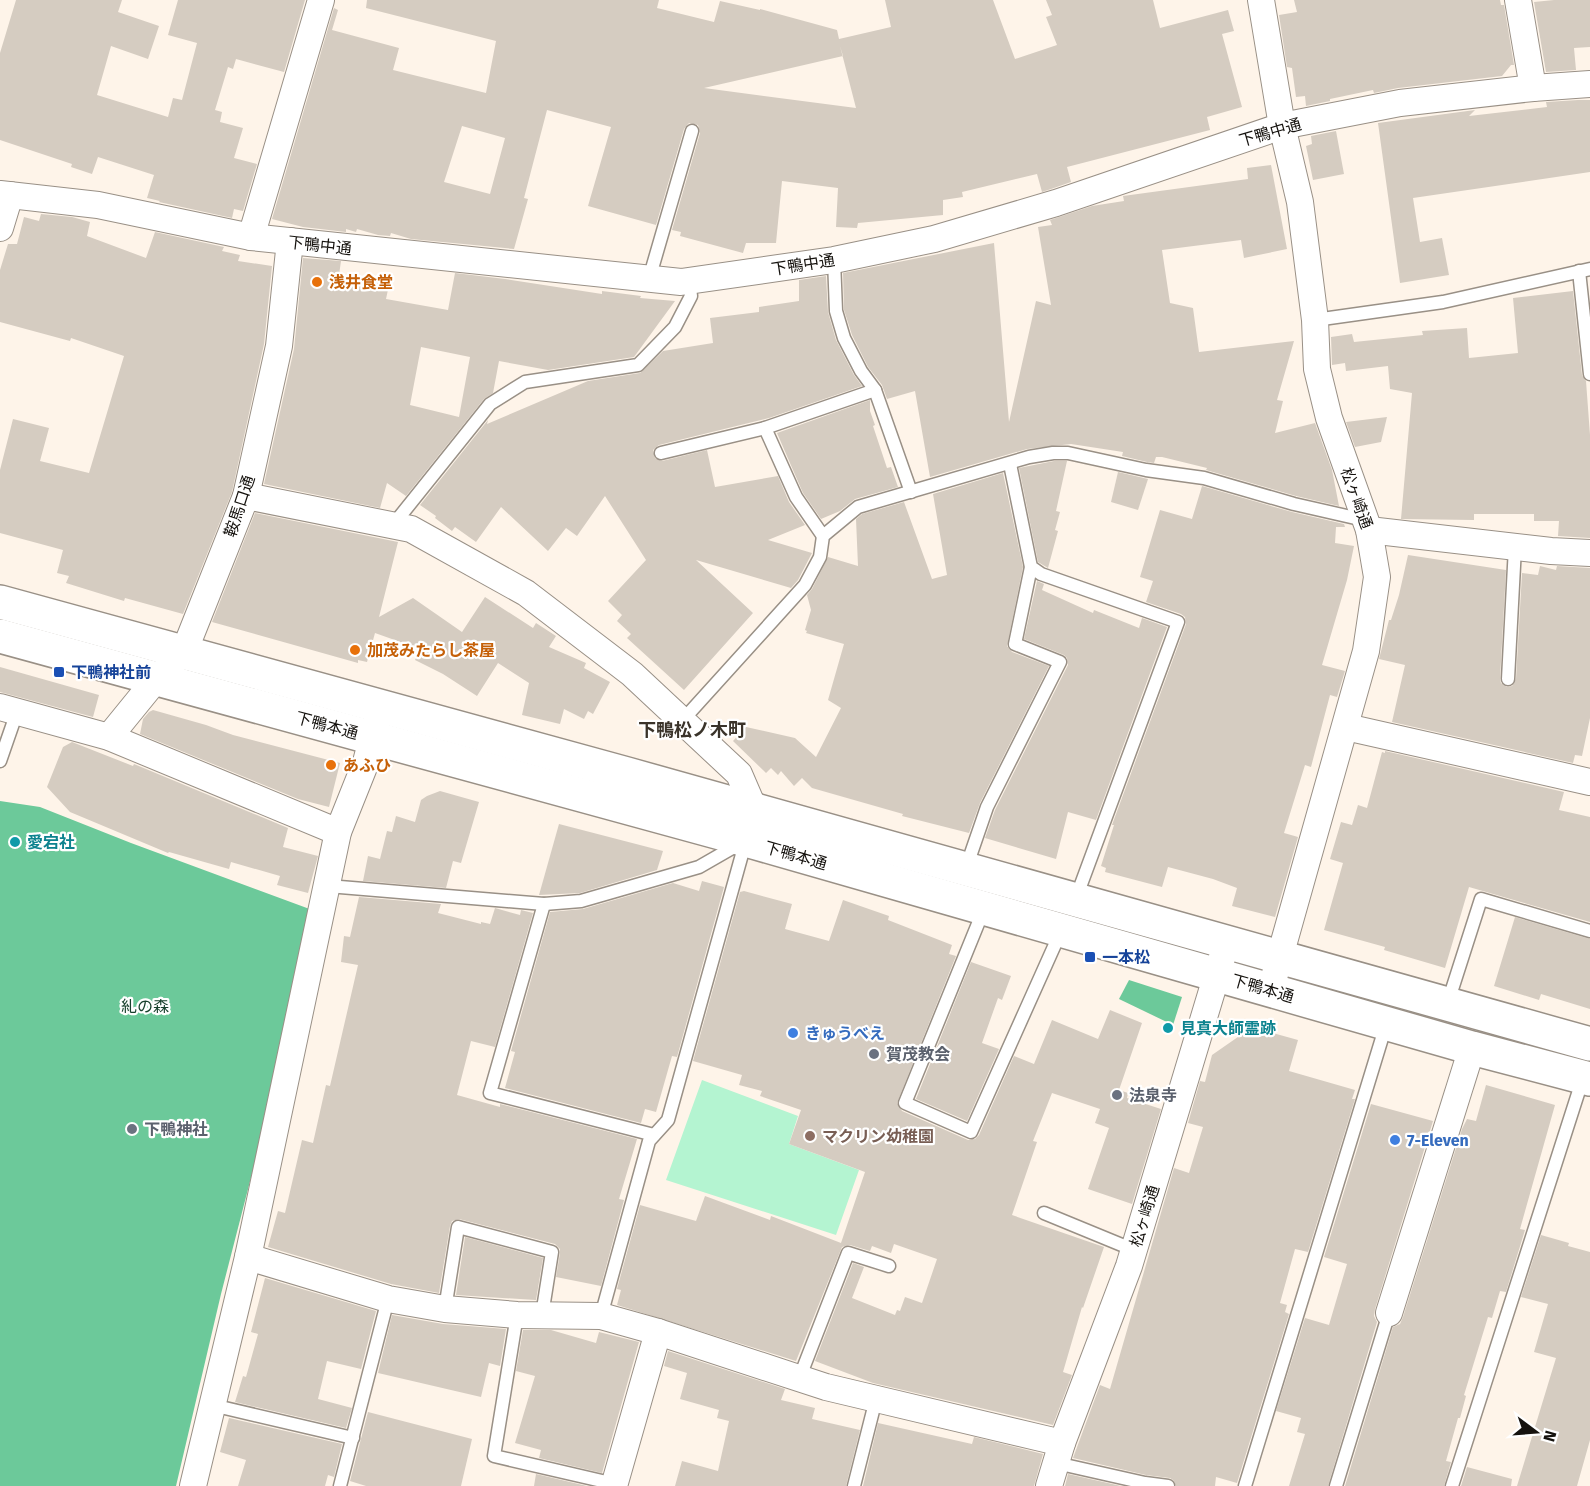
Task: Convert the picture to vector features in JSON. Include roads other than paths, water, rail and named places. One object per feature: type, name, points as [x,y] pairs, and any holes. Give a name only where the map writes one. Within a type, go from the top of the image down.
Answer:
[{"type":"main road","name":"下鴨本通","points":[[0,602],[754,809],[1590,1044]]},
{"type":"main road","name":"下鴨本通","points":[[0,636],[746,840],[1472,1048],[1587,1078]]},
{"type":"street","points":[[251,237],[321,0]]},
{"type":"street","name":"松ヶ崎通","points":[[1261,0],[1282,126],[1300,202],[1315,320],[1317,369],[1329,418],[1367,525],[1377,577],[1366,651],[1271,990]]},
{"type":"street","points":[[1518,0],[1533,88]]},
{"type":"street","name":"下鴨中通","points":[[5,194],[98,205],[251,237],[290,242],[649,279],[689,281],[834,260],[934,239],[1056,203],[1282,126],[1400,103],[1590,84]]},
{"type":"street","points":[[0,228],[5,194]]},
{"type":"street","name":"鞍馬口通","points":[[109,738],[157,678],[184,652],[246,496],[279,346],[290,242]]},
{"type":"street","points":[[246,496],[411,529],[526,593],[632,674],[739,774],[754,809],[746,840]]},
{"type":"street","points":[[1367,525],[1515,547],[1590,553]]},
{"type":"street","points":[[193,1486],[248,1257],[338,832],[366,762],[381,706]]},
{"type":"street","points":[[8,710],[109,738],[338,832]]},
{"type":"street","points":[[1346,727],[1590,782]]},
{"type":"street","name":"松ヶ崎通","points":[[1056,1464],[1134,1250],[1227,941]]},
{"type":"street","points":[[1389,1312],[1472,1048]]},
{"type":"street","points":[[248,1257],[388,1299],[445,1309],[517,1315],[601,1316],[799,1378],[876,1399],[1056,1464]]},
{"type":"street","points":[[615,1485],[658,1332]]},
{"type":"lane","points":[[649,279],[692,130]]},
{"type":"lane","points":[[834,260],[836,310],[844,339],[861,371],[875,390],[911,492]]},
{"type":"lane","points":[[1315,320],[1443,302],[1584,270],[1590,374]]},
{"type":"lane","points":[[393,525],[490,404],[525,382],[638,365],[675,327],[691,297],[689,281]]},
{"type":"lane","points":[[661,453],[765,428],[875,390]]},
{"type":"lane","points":[[765,428],[796,498],[823,536]]},
{"type":"lane","points":[[682,721],[805,585],[820,557],[823,536],[858,507],[1029,457],[1068,453],[1146,470],[1204,478],[1367,525]]},
{"type":"lane","points":[[965,869],[987,807],[1060,662],[1015,644],[1031,567],[1010,464]]},
{"type":"lane","points":[[1508,679],[1515,547]]},
{"type":"lane","points":[[1031,567],[1041,574],[1178,622],[1076,900]]},
{"type":"lane","points":[[0,761],[8,710]]},
{"type":"lane","points":[[328,886],[375,892],[544,904],[581,901],[699,867],[746,840]]},
{"type":"lane","points":[[601,1316],[649,1141],[668,1120],[746,840]]},
{"type":"lane","points":[[1447,1003],[1481,899],[1590,931]]},
{"type":"lane","points":[[544,904],[490,1093],[654,1135]]},
{"type":"lane","points":[[984,908],[904,1103],[972,1131],[1061,930]]},
{"type":"lane","points":[[1245,1486],[1386,1023]]},
{"type":"lane","points":[[1452,1486],[1587,1078]]},
{"type":"lane","points":[[1044,1213],[1134,1250]]},
{"type":"lane","points":[[445,1309],[458,1227],[552,1252],[542,1315]]},
{"type":"lane","points":[[799,1378],[848,1253],[889,1266]]},
{"type":"lane","points":[[340,1486],[388,1299]]},
{"type":"lane","points":[[1336,1486],[1389,1312]]},
{"type":"lane","points":[[517,1315],[494,1456],[615,1485]]},
{"type":"lane","points":[[854,1486],[876,1399]]},
{"type":"lane","points":[[212,1405],[353,1438]]},
{"type":"lane","points":[[1056,1464],[1145,1484],[1168,1486]]},
{"type":"place","name":"浅井食堂","points":[[317,282]]},
{"type":"place","name":"加茂みたらし茶屋","points":[[355,650]]},
{"type":"place","name":"下鴨神社前","points":[[59,672]]},
{"type":"place","name":"あふひ","points":[[331,765]]},
{"type":"place","name":"愛宕社","points":[[15,842]]},
{"type":"place","name":"一本松","points":[[1090,957]]},
{"type":"place","name":"見真大師霊跡","points":[[1168,1028]]},
{"type":"place","name":"きゅうべえ","points":[[793,1033]]},
{"type":"place","name":"賀茂教会","points":[[874,1054]]},
{"type":"place","name":"法泉寺","points":[[1117,1095]]},
{"type":"place","name":"下鴨神社","points":[[132,1129]]},
{"type":"place","name":"マクリン幼稚園","points":[[810,1136]]},
{"type":"place","name":"7-Eleven","points":[[1395,1140]]},
{"type":"district","name":"下鴨松ノ木町","points":[[692,730]]},
{"type":"park label","name":"糺の森","points":[[145,1006]]}]
